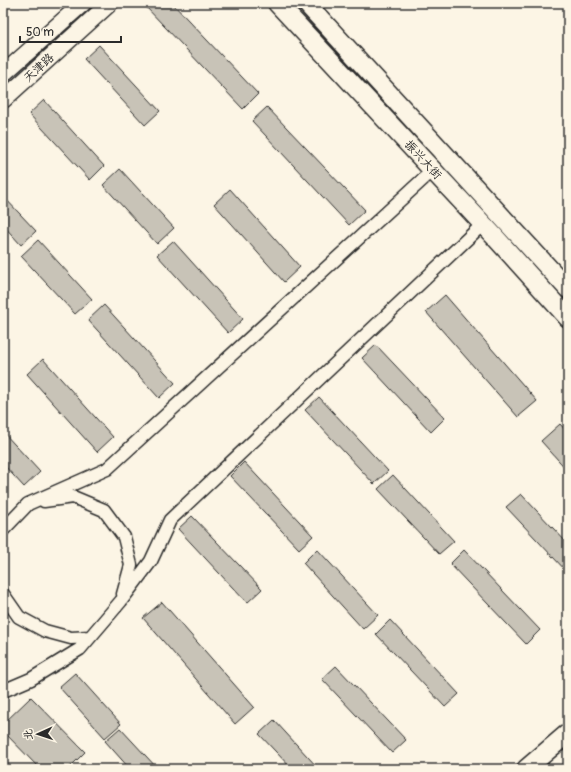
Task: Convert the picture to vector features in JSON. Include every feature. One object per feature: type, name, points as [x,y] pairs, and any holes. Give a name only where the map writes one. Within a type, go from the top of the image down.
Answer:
[{"type":"main road","name":"振兴大街","points":[[277,3],[483,224],[568,318]]},
{"type":"main road","name":"振兴大街","points":[[306,3],[568,289]]},
{"type":"main road","points":[[526,769],[568,733]]},
{"type":"main road","points":[[556,769],[568,759]]},
{"type":"street","name":"天津路","points":[[3,74],[83,3]]},
{"type":"street","name":"天津路","points":[[3,100],[110,3]]},
{"type":"street","points":[[3,530],[28,504],[108,469],[432,171]]},
{"type":"street","points":[[3,691],[31,679],[80,648],[121,601],[151,561],[170,520],[483,224]]},
{"type":"street","points":[[28,504],[73,497],[104,510],[124,537],[130,565],[121,601]]},
{"type":"street","points":[[3,594],[19,617],[45,631],[71,638],[90,637]]},
{"type":"building","points":[[149,3],[172,3],[258,94],[243,109],[145,6]]},
{"type":"building","points":[[99,45],[160,111],[145,125],[84,59]]},
{"type":"building","points":[[44,100],[104,166],[90,180],[29,114]]},
{"type":"building","points":[[267,107],[365,210],[349,225],[252,121]]},
{"type":"building","points":[[120,169],[174,228],[157,244],[103,185]]},
{"type":"building","points":[[230,189],[300,267],[284,282],[214,204]]},
{"type":"building","points":[[3,196],[36,231],[21,245],[3,225]]},
{"type":"building","points":[[38,240],[92,299],[75,314],[21,256]]},
{"type":"building","points":[[173,241],[243,319],[228,333],[157,255]]},
{"type":"building","points":[[445,295],[537,401],[518,417],[426,312]]},
{"type":"building","points":[[104,305],[175,383],[159,398],[88,320]]},
{"type":"building","points":[[376,345],[445,418],[431,432],[362,358]]},
{"type":"building","points":[[43,359],[113,437],[97,452],[27,374]]},
{"type":"building","points":[[319,397],[388,471],[374,484],[305,410]]},
{"type":"building","points":[[560,424],[568,433],[568,471],[541,441]]},
{"type":"building","points":[[3,432],[40,472],[24,487],[3,464]]},
{"type":"building","points":[[244,462],[313,536],[299,549],[230,476]]},
{"type":"building","points":[[393,475],[454,541],[439,554],[378,489]]},
{"type":"building","points":[[521,494],[568,544],[568,573],[506,507]]},
{"type":"building","points":[[192,516],[262,589],[247,603],[178,529]]},
{"type":"building","points":[[317,549],[378,615],[363,629],[303,563]]},
{"type":"building","points":[[464,550],[540,630],[526,644],[450,564]]},
{"type":"building","points":[[162,602],[254,707],[235,724],[143,618]]},
{"type":"building","points":[[390,620],[459,694],[445,707],[376,634]]},
{"type":"building","points":[[336,666],[406,740],[392,753],[322,679]]},
{"type":"building","points":[[75,673],[121,724],[105,738],[59,687]]},
{"type":"building","points":[[31,697],[85,752],[68,769],[40,769],[3,731],[3,724]]},
{"type":"building","points":[[274,720],[319,769],[292,769],[259,734]]},
{"type":"building","points":[[120,728],[158,769],[130,769],[105,741]]}]
